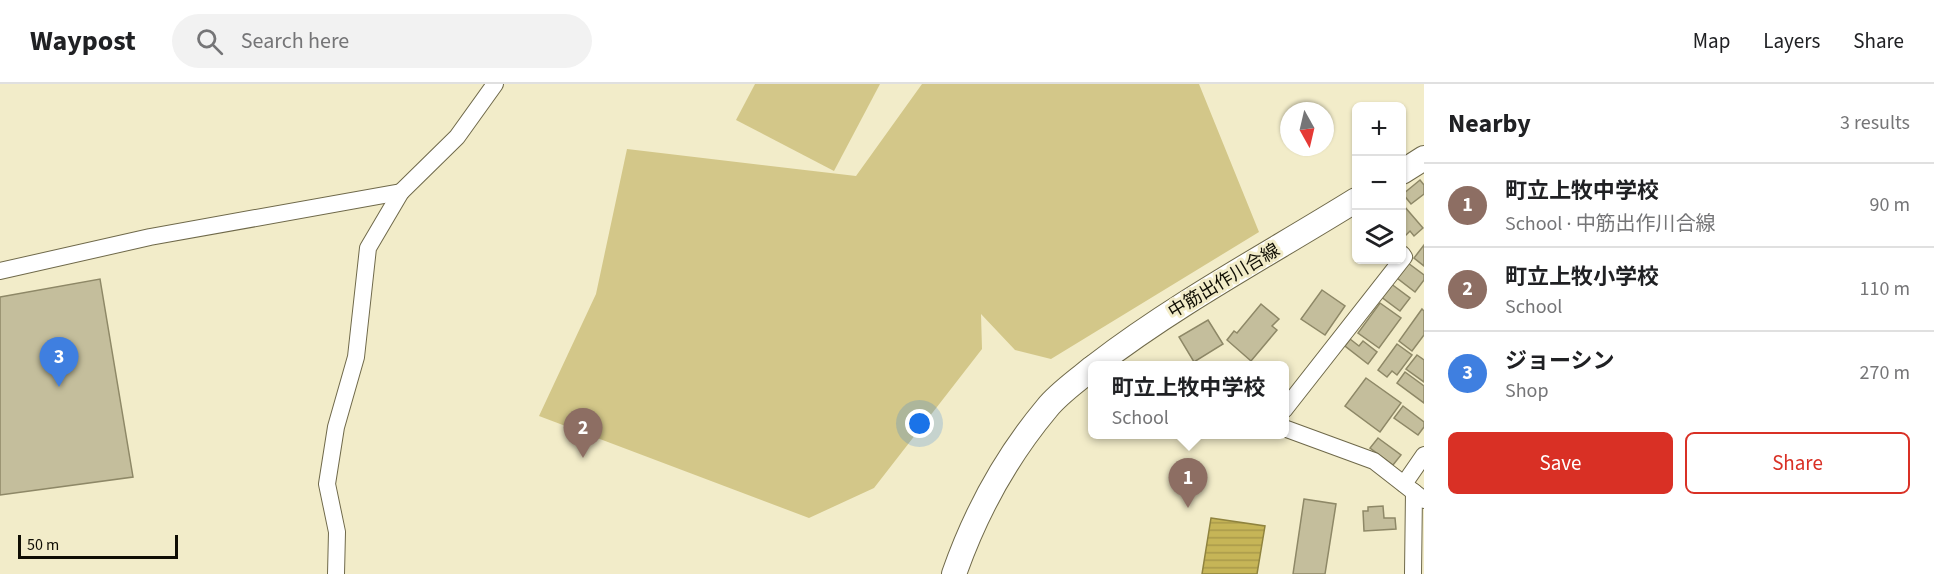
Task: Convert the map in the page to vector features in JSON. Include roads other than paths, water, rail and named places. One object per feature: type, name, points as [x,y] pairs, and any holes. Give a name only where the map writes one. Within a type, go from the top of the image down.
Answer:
[{"type":"main road","points":[[1406,169],[1424,158]]},
{"type":"main road","name":"中筋出作川合線","points":[[1101,361],[1173,312],[1352,202]]},
{"type":"main road","name":"中筋出作川合線","points":[[954,574],[964,545],[998,476],[1048,406],[1088,371]]},
{"type":"street","points":[[336,574],[337,532],[327,484],[336,427],[356,357],[368,248],[401,192],[457,137],[495,84]]},
{"type":"street","points":[[0,271],[150,237],[401,192]]},
{"type":"street","points":[[1289,404],[1399,264]]},
{"type":"street","points":[[1289,430],[1374,461],[1414,492]]},
{"type":"street","points":[[1413,574],[1414,492],[1424,455]]},
{"type":"place","name":"ジョーシン","points":[[59,387]]},
{"type":"place","name":"町立上牧小学校","points":[[583,458]]},
{"type":"place","name":"町立上牧中学校","points":[[1188,508]]}]
